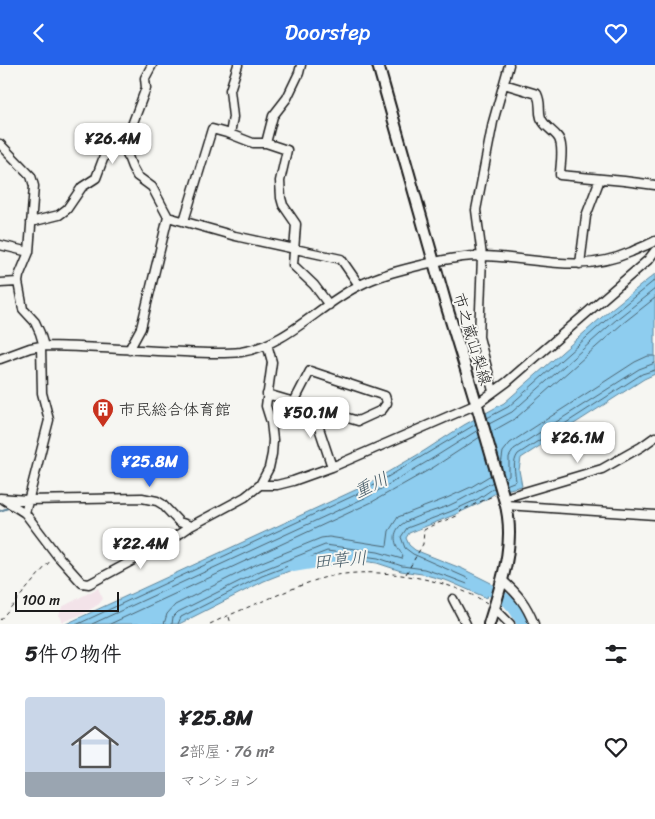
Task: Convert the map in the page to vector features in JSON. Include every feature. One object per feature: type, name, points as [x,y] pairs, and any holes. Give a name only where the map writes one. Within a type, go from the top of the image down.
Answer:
[{"type":"main road","name":"市之蔵山梨線","points":[[378,65],[510,522],[507,564],[489,624]]},
{"type":"street","points":[[129,350],[141,328],[168,217],[152,187],[137,175],[132,167],[126,141],[146,88],[145,78],[152,65]]},
{"type":"street","points":[[230,134],[233,117],[230,90],[238,65]]},
{"type":"street","points":[[266,143],[274,116],[287,98],[300,73],[301,65]]},
{"type":"street","points":[[493,391],[480,337],[482,256],[476,210],[493,122],[509,65]]},
{"type":"street","points":[[504,84],[537,94],[541,102],[540,115],[543,121],[559,137],[561,143],[560,175],[655,185]]},
{"type":"street","points":[[184,221],[212,129],[253,143],[266,143],[287,150],[280,181],[283,205],[296,224],[292,265],[314,285],[329,305]]},
{"type":"street","points":[[31,223],[59,215],[67,209],[82,187],[96,178],[105,154],[126,141]]},
{"type":"street","points":[[0,144],[31,176],[34,186],[29,253],[18,283],[23,309],[35,322],[43,343],[41,346],[42,393],[49,421],[25,513]]},
{"type":"street","points":[[580,264],[586,216],[600,179]]},
{"type":"street","points":[[168,217],[206,229],[341,259],[359,285]]},
{"type":"street","points":[[0,245],[29,253]]},
{"type":"street","points":[[0,359],[41,346],[229,353],[243,351],[267,344],[292,331],[359,285],[415,266],[482,256],[555,264],[580,264],[620,257],[654,246]]},
{"type":"street","points":[[260,485],[277,485],[332,467],[478,407],[493,391],[507,382],[648,259],[654,246]]},
{"type":"street","points":[[0,283],[18,283]]},
{"type":"street","points":[[0,498],[25,513],[56,554],[82,583],[90,584],[169,541],[191,526],[245,497],[260,485],[269,468],[272,454],[271,422],[266,406],[272,362],[267,344]]},
{"type":"street","points":[[267,394],[358,421],[382,411],[387,403],[385,396],[310,371],[294,402]]},
{"type":"street","points":[[325,411],[319,429],[332,467]]},
{"type":"street","points":[[503,498],[602,469],[655,437]]},
{"type":"street","points":[[0,498],[27,500],[142,499],[157,501],[178,522],[191,526]]},
{"type":"street","points":[[503,498],[655,515]]},
{"type":"street","points":[[502,582],[518,594],[534,624]]},
{"type":"street","points":[[453,599],[466,624]]},
{"type":"street","points":[[494,607],[510,624]]},
{"type":"path","points":[[406,574],[424,545],[424,530],[457,517],[462,510],[503,498]]},
{"type":"path","points":[[0,620],[56,554]]},
{"type":"path","points":[[210,624],[231,613],[323,578],[354,573],[406,574],[441,584],[494,607]]},
{"type":"path","points":[[229,617],[231,624]]},
{"type":"shaded area","points":[[98,588],[103,599],[99,604],[83,614],[62,622],[59,615],[62,607]]},
{"type":"water","name":"重川","points":[[655,274],[655,374],[644,379],[521,458],[519,470],[522,486],[497,492],[480,503],[409,533],[406,538],[409,545],[415,550],[463,569],[491,583],[487,598],[448,581],[422,574],[401,571],[377,563],[327,556],[264,581],[179,624],[66,624],[364,486],[424,451],[464,425],[504,403],[610,310]]},
{"type":"waterway","points":[[0,511],[8,508]]},
{"type":"waterway","name":"田草川","points":[[293,566],[346,557],[357,557]]},
{"type":"waterway","name":"田草川","points":[[473,583],[503,597],[514,608],[523,624]]},
{"type":"place","name":"市民総合体育館","points":[[103,428]]}]
